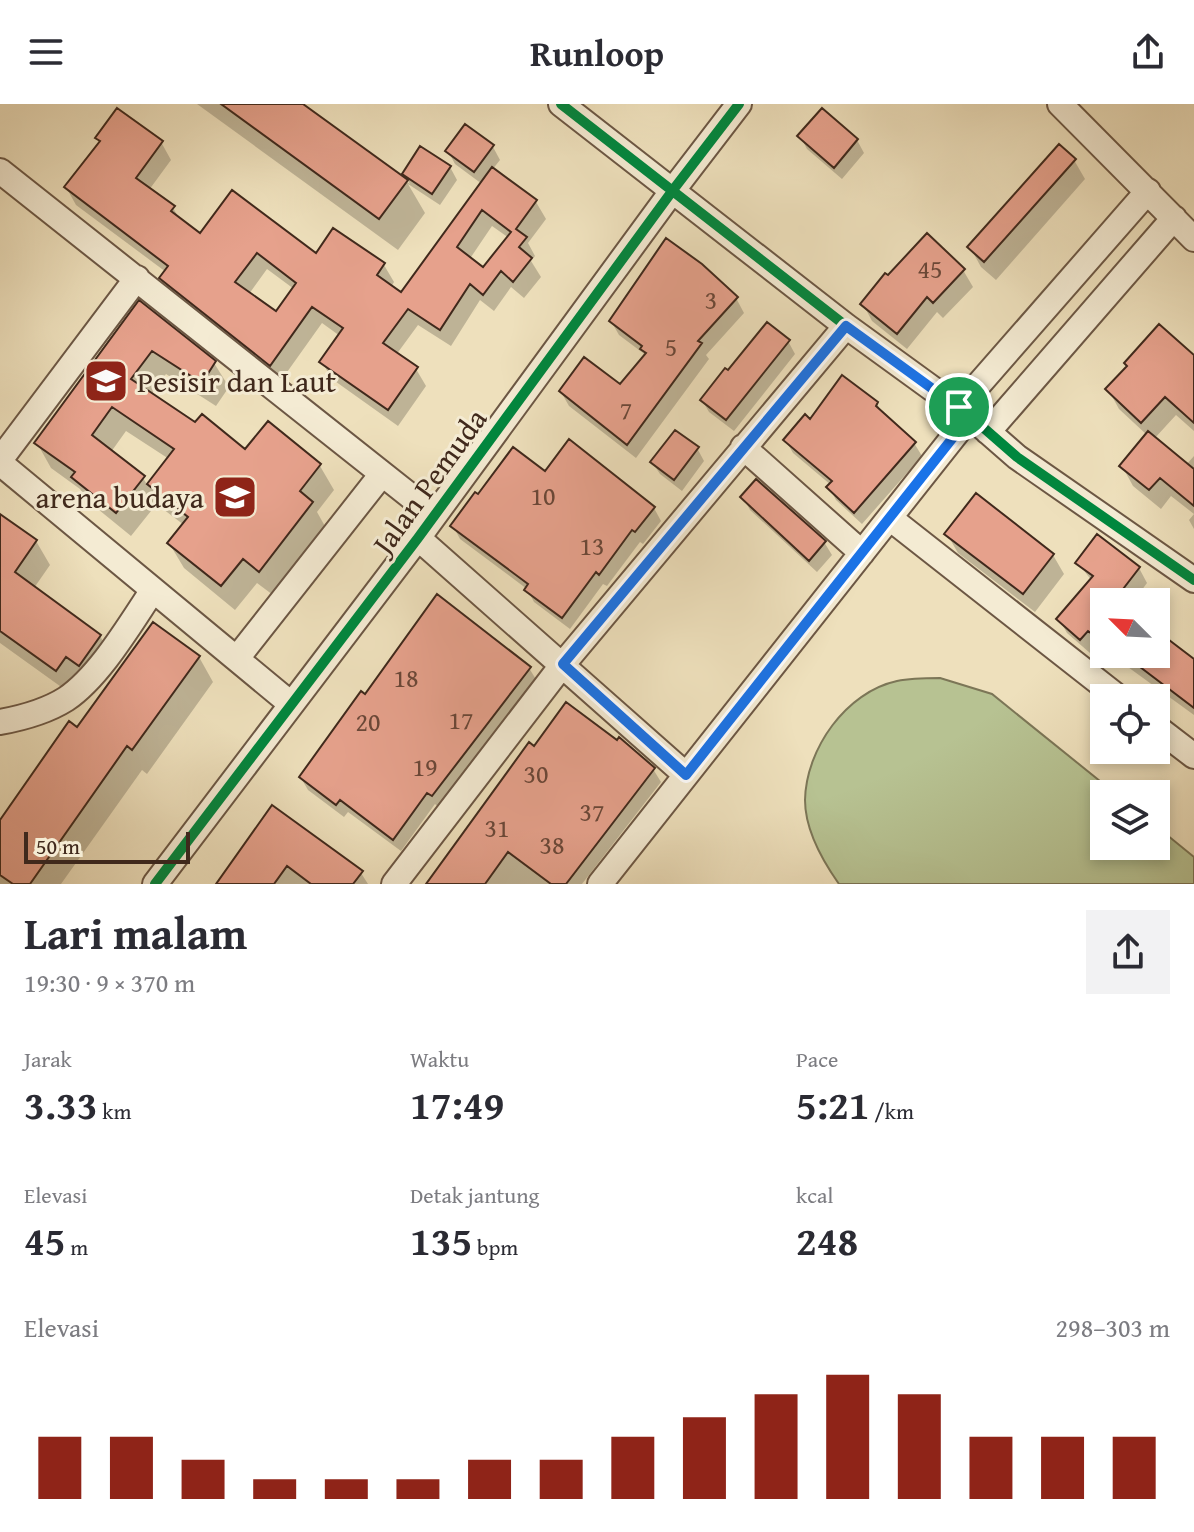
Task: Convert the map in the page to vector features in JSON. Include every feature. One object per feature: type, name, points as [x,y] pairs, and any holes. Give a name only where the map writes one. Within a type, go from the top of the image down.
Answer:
[{"type":"street","points":[[561,104],[846,326],[972,418],[1017,457],[1194,580]]},
{"type":"street","name":"Jalan Pemuda","points":[[155,884],[418,538],[739,104]]},
{"type":"street","points":[[1060,104],[1194,239]]},
{"type":"street","points":[[2,178],[137,278],[433,514]]},
{"type":"street","points":[[600,884],[972,418],[1148,191]]},
{"type":"street","points":[[972,418],[1174,218]]},
{"type":"street","points":[[137,278],[0,461],[291,704]]},
{"type":"street","points":[[394,884],[563,664],[846,326]]},
{"type":"street","points":[[743,447],[862,553]]},
{"type":"street","points":[[238,657],[382,474]]},
{"type":"street","points":[[891,519],[1101,684]]},
{"type":"street","points":[[418,538],[686,775]]},
{"type":"street","points":[[0,722],[51,707],[67,698],[104,659],[153,590]]},
{"type":"street","points":[[1170,738],[1194,756]]},
{"type":"green space","points":[[918,678],[940,678],[992,694],[1099,780],[1090,780],[1090,860],[1170,860],[1170,837],[1194,857],[1194,884],[839,884],[816,844],[808,822],[805,800],[813,761],[832,726],[861,697],[878,687]]},
{"type":"building","points":[[221,104],[303,104],[408,180],[379,219]]},
{"type":"building","points":[[117,108],[163,141],[136,178],[175,206],[171,211],[200,233],[232,190],[316,253],[333,228],[385,263],[377,275],[401,292],[492,167],[537,200],[516,229],[527,237],[519,247],[532,258],[513,282],[501,271],[483,295],[470,284],[440,330],[408,309],[383,343],[418,367],[388,410],[319,362],[343,328],[312,307],[270,366],[159,278],[168,266],[64,187],[100,141],[95,138]],"holes":[[[482,210],[511,232],[483,267],[457,247]],[[257,253],[296,283],[276,311],[235,282]]]},
{"type":"building","points":[[822,108],[858,139],[834,168],[797,136]]},
{"type":"building","points":[[465,124],[494,145],[474,172],[445,151]]},
{"type":"building","points":[[1059,144],[1076,159],[984,262],[967,247]]},
{"type":"building","points":[[420,146],[451,166],[432,194],[402,174]]},
{"type":"building","points":[[927,233],[965,269],[933,303],[927,297],[897,334],[860,304],[885,273],[888,275]]},
{"type":"building","points":[[666,238],[702,264],[738,297],[698,341],[702,343],[627,445],[559,391],[584,357],[620,384],[646,353],[640,349],[642,346],[609,321]]},
{"type":"building","points":[[139,300],[216,361],[202,383],[152,351],[131,379],[195,422],[202,414],[245,449],[268,421],[321,464],[300,491],[313,502],[259,572],[243,559],[221,586],[167,543],[188,517],[147,484],[174,449],[112,407],[92,435],[145,476],[116,513],[71,477],[75,472],[34,443]]},
{"type":"building","points":[[767,322],[790,340],[726,420],[700,400]]},
{"type":"building","points":[[1159,324],[1194,355],[1194,423],[1165,397],[1141,423],[1105,389]]},
{"type":"building","points":[[842,375],[878,402],[876,406],[916,442],[854,513],[826,487],[832,481],[783,440],[805,414],[810,419]]},
{"type":"building","points":[[675,430],[699,447],[674,480],[650,462]]},
{"type":"building","points":[[1148,431],[1194,469],[1194,506],[1160,478],[1149,490],[1119,466]]},
{"type":"building","points":[[569,439],[655,507],[635,532],[632,530],[599,575],[596,572],[562,618],[524,590],[528,584],[450,526],[513,447],[545,471]]},
{"type":"building","points":[[756,479],[826,541],[809,561],[740,497]]},
{"type":"building","points":[[976,493],[1054,554],[1023,594],[944,534]]},
{"type":"building","points":[[0,514],[37,540],[15,572],[101,635],[79,666],[66,657],[56,671],[0,631]]},
{"type":"building","points":[[1097,534],[1140,567],[1124,588],[1090,588],[1090,632],[1080,640],[1056,619],[1093,576],[1075,563]]},
{"type":"building","points":[[437,594],[531,667],[432,796],[427,793],[393,840],[340,800],[336,805],[299,777],[361,691],[365,694]]},
{"type":"building","points":[[153,622],[200,656],[132,750],[127,746],[30,884],[13,884],[0,875],[0,820],[69,721],[77,727]]},
{"type":"building","points":[[1170,641],[1194,659],[1194,708],[1170,690],[1170,684],[1162,684],[1141,668],[1170,668]]},
{"type":"building","points":[[566,702],[617,740],[619,737],[655,768],[566,884],[551,884],[508,852],[485,884],[426,884],[529,742],[534,746]]},
{"type":"building","points":[[272,805],[363,871],[353,884],[311,884],[287,866],[274,884],[216,884]]},
{"type":"cycle path","points":[[561,104],[846,326],[970,416],[1017,457],[1194,580]]},
{"type":"cycle path","points":[[155,884],[418,538],[739,104]]},
{"type":"place","name":"Pesisir dan Laut","points":[[106,381]]},
{"type":"place","name":"arena budaya","points":[[235,497]]},
{"type":"route","points":[[846,326],[959,407],[970,416],[963,426],[686,775],[563,664],[846,326]]}]
